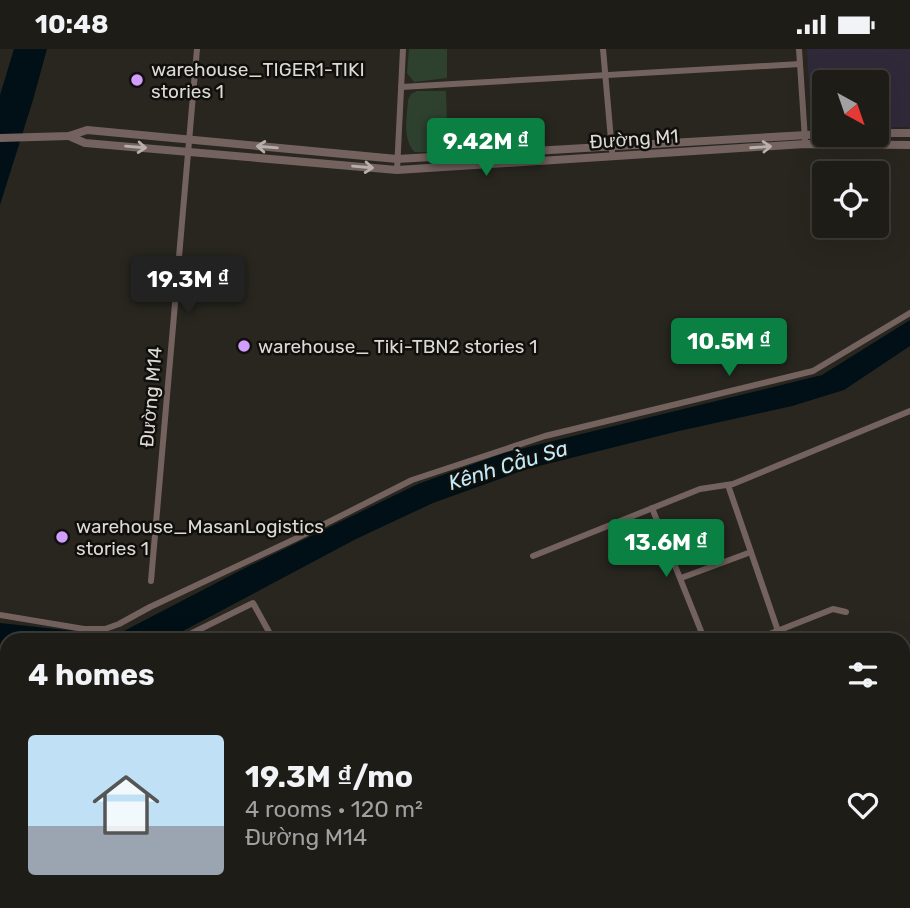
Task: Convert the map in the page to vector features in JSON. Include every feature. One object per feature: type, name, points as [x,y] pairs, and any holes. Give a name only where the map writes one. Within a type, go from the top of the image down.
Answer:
[{"type":"street","name":"Đường M14","points":[[151,581],[197,49]]},
{"type":"street","points":[[397,170],[403,49]]},
{"type":"street","points":[[603,49],[612,152]]},
{"type":"street","points":[[799,49],[805,144]]},
{"type":"street","points":[[401,87],[800,64]]},
{"type":"street","name":"Đường M1","points":[[0,138],[69,137],[87,130],[397,159],[805,144],[910,145]]},
{"type":"street","points":[[889,133],[910,133]]},
{"type":"street","name":"Đường M1","points":[[69,137],[85,143],[397,170],[812,134]]},
{"type":"street","points":[[0,615],[84,629],[106,629],[412,481],[545,436],[813,371],[910,313]]},
{"type":"street","points":[[533,556],[700,489],[728,485],[910,411]]},
{"type":"street","points":[[728,485],[778,631]]},
{"type":"street","points":[[652,508],[702,633]]},
{"type":"street","points":[[681,578],[751,552]]},
{"type":"street","points":[[193,633],[253,603],[270,633]]},
{"type":"street","points":[[773,633],[833,609],[846,612]]},
{"type":"shaded area","points":[[807,49],[910,49],[910,127],[889,127],[889,70],[812,70],[811,127]]},
{"type":"green space","points":[[409,49],[447,49],[447,78],[414,82],[407,73]]},
{"type":"green space","points":[[417,91],[446,91],[448,152],[415,152],[411,147],[406,128],[408,100],[411,94]]},
{"type":"water","points":[[14,49],[47,49],[0,205],[0,95]]},
{"type":"water","name":"Kênh Cầu Sa","points":[[910,320],[910,346],[844,390],[792,406],[527,469],[433,503],[356,539],[179,633],[118,633],[418,484],[504,453],[822,375]]},
{"type":"water","points":[[0,623],[92,633],[0,633]]},
{"type":"place","name":"warehouse_TIGER1-TIKI stories 1","points":[[137,80]]},
{"type":"place","name":"warehouse_ Tiki-TBN2 stories 1","points":[[244,346]]},
{"type":"place","name":"warehouse_MasanLogistics stories 1","points":[[62,537]]}]
